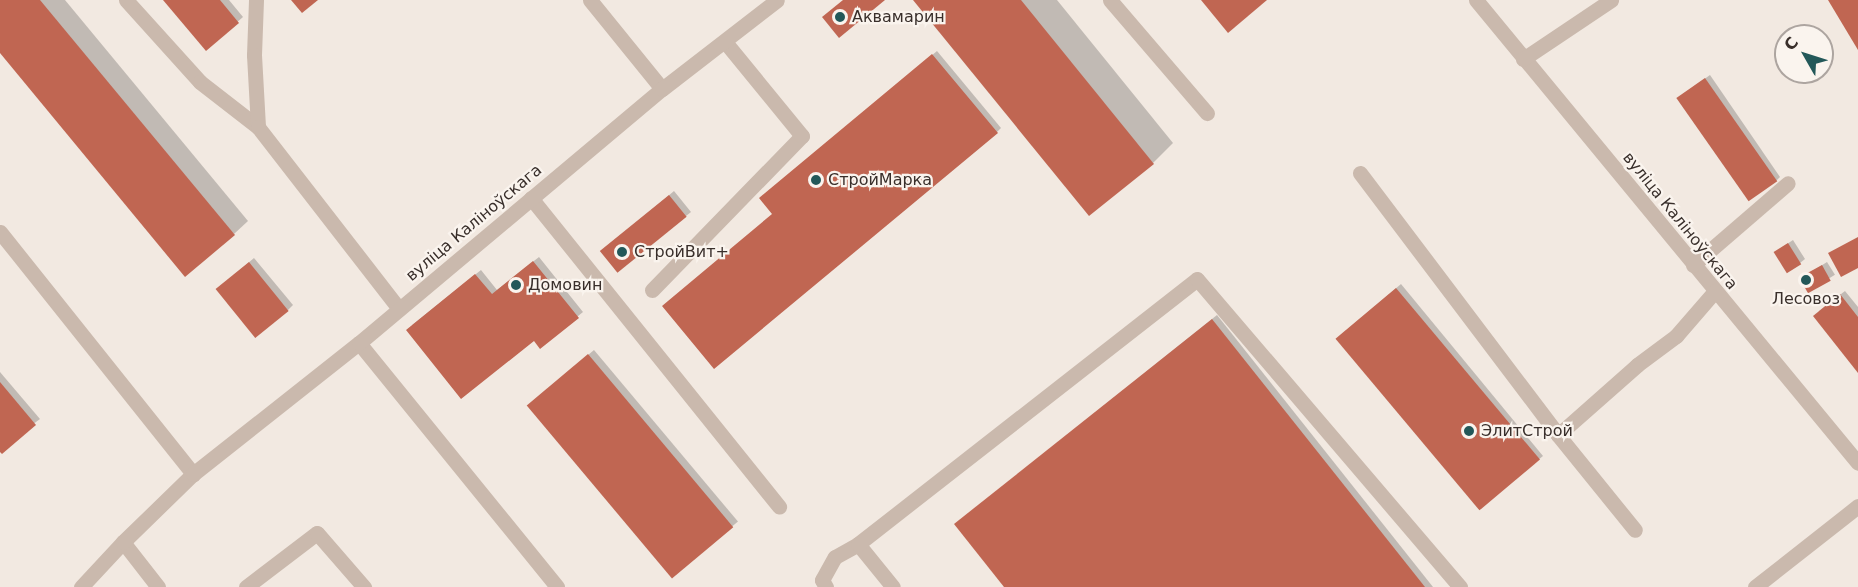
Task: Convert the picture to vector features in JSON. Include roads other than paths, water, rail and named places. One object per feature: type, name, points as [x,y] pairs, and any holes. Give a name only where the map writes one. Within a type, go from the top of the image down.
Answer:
[{"type":"street","points":[[126,0],[200,82],[258,127],[399,309]]},
{"type":"street","points":[[256,0],[254,55],[258,127]]},
{"type":"street","points":[[590,0],[662,89]]},
{"type":"street","name":"вуліца Каліноўскага","points":[[81,587],[123,542],[193,474],[359,343],[662,89],[777,0]]},
{"type":"street","points":[[1110,0],[1206,113]]},
{"type":"street","name":"вуліца Каліноўскага","points":[[1476,0],[1858,464]]},
{"type":"street","points":[[1523,59],[1611,0]]},
{"type":"street","points":[[652,290],[802,136],[725,42]]},
{"type":"street","points":[[1360,173],[1558,435],[1635,530]]},
{"type":"street","points":[[1693,265],[1788,183]]},
{"type":"street","points":[[531,198],[779,507]]},
{"type":"street","points":[[0,232],[193,474]]},
{"type":"street","points":[[826,587],[822,580],[835,557],[858,544],[1197,279],[1460,587]]},
{"type":"street","points":[[1558,435],[1637,365],[1676,336],[1715,291]]},
{"type":"street","points":[[359,343],[557,587]]},
{"type":"street","points":[[1755,587],[1858,506]]},
{"type":"street","points":[[246,587],[317,533],[364,587]]},
{"type":"street","points":[[123,542],[158,587]]},
{"type":"street","points":[[858,544],[893,587]]},
{"type":"place","name":"Аквамарин","points":[[840,17]]},
{"type":"place","name":"СтройМарка","points":[[816,180]]},
{"type":"place","name":"СтройВит+","points":[[622,252]]},
{"type":"place","name":"Лесовоз","points":[[1806,280]]},
{"type":"place","name":"Домовин","points":[[516,285]]},
{"type":"place","name":"ЭлитСтрой","points":[[1469,431]]}]
